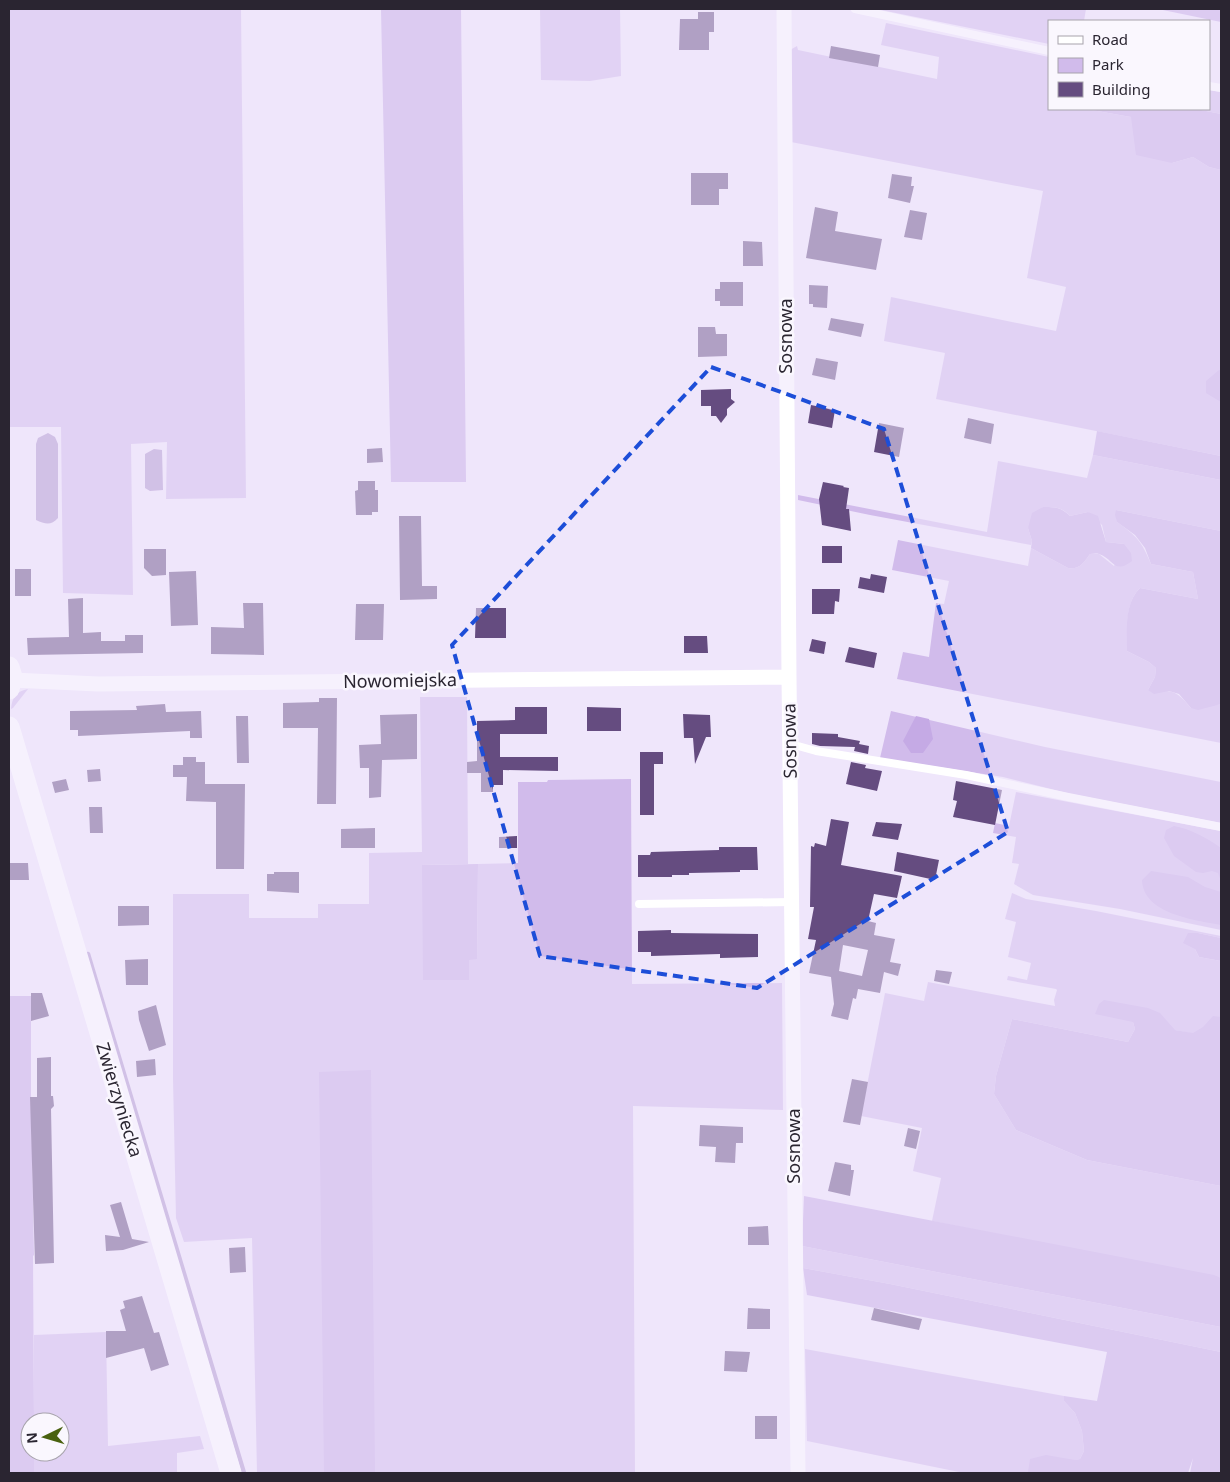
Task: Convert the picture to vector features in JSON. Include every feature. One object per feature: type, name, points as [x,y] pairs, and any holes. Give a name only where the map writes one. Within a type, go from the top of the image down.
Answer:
[{"type":"street","name":"Sosnowa","points":[[784,9],[798,1473]]},
{"type":"street","name":"Nowomiejska","points":[[10,679],[58,684],[136,684],[789,677]]},
{"type":"street","name":"Zwierzyniecka","points":[[9,727],[231,1473]]},
{"type":"lane","points":[[855,9],[1048,50]]},
{"type":"lane","points":[[791,744],[816,751],[966,775],[1221,827]]},
{"type":"lane","points":[[639,904],[792,902]]},
{"type":"highlighted area","points":[[711,367],[884,429],[1008,832],[757,988],[540,956],[452,645]]},
{"type":"green space","points":[[9,9],[241,9],[246,498],[166,499],[167,442],[131,444],[133,595],[63,593],[61,427],[9,427]]},
{"type":"green space","points":[[540,9],[620,9],[621,76],[590,81],[541,80]]},
{"type":"green space","points":[[1086,9],[1084,20],[1048,20],[1048,44],[881,10]]},
{"type":"green space","points":[[886,23],[1048,57],[1048,110],[1092,110],[1131,117],[1172,163],[1193,157],[1209,167],[1221,170],[1221,456],[936,399],[945,353],[884,341],[891,297],[1056,331],[1066,287],[1027,278],[1043,191],[791,142],[790,50],[797,46],[798,50],[937,79],[939,57],[881,45]]},
{"type":"green space","points":[[1210,90],[1221,92],[1221,114],[1201,110],[1210,110]]},
{"type":"green space","points":[[1093,455],[1221,480],[1221,531],[1116,510],[1117,522],[1138,540],[1151,564],[1193,572],[1198,599],[1140,588],[1131,601],[1129,609],[1127,651],[1149,662],[1156,668],[1155,677],[1148,690],[1173,692],[1181,697],[1191,708],[1221,704],[1221,743],[897,679],[903,652],[929,657],[936,603],[944,604],[949,581],[892,570],[898,540],[1028,566],[1031,548],[1068,568],[1079,567],[1090,554],[1099,554],[1114,566],[1124,544],[1106,542],[1102,525],[1088,512],[1070,516],[1058,508],[1043,507],[1028,528],[1032,541],[1031,545],[798,500],[798,495],[987,532],[998,461],[1087,478]]},
{"type":"green space","points":[[28,689],[13,708],[11,709],[16,695]]},
{"type":"green space","points":[[420,697],[467,697],[468,864],[422,865],[469,980],[469,959],[477,959],[478,864],[518,863],[518,782],[631,779],[632,984],[782,983],[783,1110],[633,1106],[635,1473],[257,1473],[252,1238],[184,1242],[176,1218],[173,1079],[173,894],[249,894],[249,918],[318,918],[318,904],[369,904],[369,853],[422,852]]},
{"type":"green space","points":[[891,711],[1045,747],[1221,782],[1221,823],[1071,794],[1003,777],[880,758]]},
{"type":"green space","points":[[1016,792],[1221,831],[1221,930],[1120,909],[1033,895],[1014,884],[1019,864],[1012,863],[1016,837],[993,833],[995,823],[1009,826]]},
{"type":"green space","points":[[1012,893],[1026,899],[1221,936],[1221,938],[1198,933],[1195,949],[1199,957],[1221,961],[1221,1039],[1133,1022],[1135,1029],[1128,1042],[1012,1019],[996,1076],[994,1094],[1016,1130],[1087,1160],[1221,1186],[1221,1278],[932,1221],[941,1178],[913,1171],[922,1128],[861,1116],[885,993],[924,1001],[928,982],[1055,1006],[1056,989],[1007,980],[1008,976],[1027,980],[1031,963],[1008,957],[1016,922],[1005,919]]},
{"type":"green space","points":[[802,1246],[1221,1327],[1221,1352],[803,1268]]},
{"type":"green space","points":[[106,1332],[108,1446],[200,1436],[204,1449],[177,1453],[177,1473],[34,1473],[34,1462],[70,1462],[70,1412],[34,1412],[34,1335]]},
{"type":"green space","points":[[805,1349],[1064,1396],[1064,1401],[1075,1413],[1082,1431],[1084,1451],[1080,1459],[1076,1460],[1144,1473],[959,1473],[807,1441]]},
{"type":"shaded area","points":[[381,9],[461,9],[466,482],[391,482]]},
{"type":"shaded area","points":[[1158,9],[1221,9],[1221,22]]},
{"type":"shaded area","points":[[1092,110],[1201,110],[1221,114],[1221,170],[1209,167],[1193,157],[1172,163],[1136,155],[1131,117]]},
{"type":"shaded area","points":[[1219,370],[1221,371],[1221,402],[1206,393],[1206,381]]},
{"type":"shaded area","points":[[1097,431],[1221,456],[1221,480],[1093,455]]},
{"type":"shaded area","points":[[48,433],[55,437],[58,444],[58,518],[48,524],[36,520],[36,444],[38,438]]},
{"type":"shaded area","points":[[154,449],[162,450],[163,490],[150,491],[145,488],[145,454]]},
{"type":"shaded area","points":[[1043,507],[1058,508],[1070,516],[1088,512],[1098,516],[1106,542],[1124,544],[1131,553],[1132,561],[1121,567],[1114,565],[1104,556],[1090,554],[1079,567],[1068,568],[1031,548],[1032,541],[1028,528],[1032,513]]},
{"type":"shaded area","points":[[1116,510],[1221,531],[1221,704],[1198,710],[1191,708],[1179,694],[1169,691],[1154,694],[1148,690],[1155,677],[1156,668],[1149,662],[1127,651],[1129,609],[1135,594],[1140,588],[1198,599],[1193,572],[1151,564],[1145,548],[1135,535],[1117,522]]},
{"type":"shaded area","points":[[916,716],[929,719],[933,739],[923,753],[911,753],[903,741]]},
{"type":"shaded area","points":[[1174,826],[1199,834],[1221,848],[1221,881],[1218,873],[1212,871],[1196,872],[1174,856],[1164,838],[1166,830]]},
{"type":"shaded area","points":[[478,864],[477,959],[469,960],[469,980],[423,980],[422,865]]},
{"type":"shaded area","points":[[1151,871],[1188,877],[1205,887],[1221,892],[1221,925],[1185,918],[1161,908],[1151,901],[1145,891],[1142,880]]},
{"type":"shaded area","points":[[1188,933],[1221,938],[1221,961],[1199,957],[1195,949],[1183,943]]},
{"type":"shaded area","points":[[9,996],[31,996],[34,1412],[20,1412],[20,1462],[34,1462],[34,1473],[9,1473]]},
{"type":"shaded area","points":[[1104,1000],[1148,1008],[1160,1013],[1175,1030],[1193,1033],[1203,1027],[1213,1016],[1221,1017],[1221,1186],[1087,1160],[1016,1130],[994,1094],[996,1076],[1012,1019],[1128,1042],[1135,1029],[1133,1022],[1095,1014],[1099,1004]]},
{"type":"shaded area","points":[[371,1070],[375,1473],[324,1473],[319,1072]]},
{"type":"shaded area","points":[[804,1196],[1214,1275],[1221,1278],[1221,1327],[802,1246]]},
{"type":"shaded area","points":[[803,1268],[1221,1352],[1221,1473],[1190,1473],[1193,1458],[1188,1473],[1029,1473],[1030,1459],[1046,1455],[1075,1460],[1080,1459],[1084,1451],[1082,1431],[1075,1413],[1064,1401],[1064,1396],[1097,1401],[1107,1352],[807,1295]]},
{"type":"building","points":[[698,12],[714,12],[714,32],[709,32],[709,50],[679,50],[680,19],[698,19]]},
{"type":"building","points":[[831,46],[880,55],[878,67],[829,58]]},
{"type":"building","points":[[691,173],[728,173],[728,189],[719,189],[719,205],[691,205]]},
{"type":"building","points":[[892,174],[912,177],[911,186],[914,186],[910,203],[888,198]]},
{"type":"building","points":[[815,207],[838,212],[835,231],[882,239],[876,270],[806,258]]},
{"type":"building","points":[[910,210],[927,213],[922,240],[904,237]]},
{"type":"building","points":[[743,241],[762,242],[763,266],[743,266]]},
{"type":"building","points":[[720,282],[743,282],[743,306],[720,306],[720,301],[715,301],[715,289],[720,289]]},
{"type":"building","points":[[809,285],[828,286],[827,308],[813,307],[813,304],[809,304]]},
{"type":"building","points":[[831,318],[864,324],[861,337],[828,330]]},
{"type":"building","points":[[698,327],[715,327],[716,334],[727,334],[727,356],[698,357]]},
{"type":"building","points":[[816,358],[838,362],[835,380],[812,375]]},
{"type":"building","points":[[731,389],[731,399],[735,402],[727,409],[727,415],[721,423],[716,416],[711,416],[711,406],[701,406],[701,390]]},
{"type":"building","points":[[811,405],[835,410],[832,428],[808,423]]},
{"type":"building","points":[[968,418],[994,424],[991,444],[964,438]]},
{"type":"building","points":[[879,423],[904,428],[899,457],[874,452]]},
{"type":"building","points":[[382,448],[383,462],[367,463],[367,449]]},
{"type":"building","points":[[358,481],[375,481],[375,490],[378,490],[378,512],[372,512],[372,515],[356,515],[355,491],[358,490]]},
{"type":"building","points":[[823,482],[849,488],[846,509],[849,509],[851,531],[822,525],[819,499]]},
{"type":"building","points":[[399,516],[421,516],[422,586],[437,586],[437,599],[400,600]]},
{"type":"building","points":[[822,546],[842,546],[842,563],[822,563]]},
{"type":"building","points":[[144,549],[166,549],[166,575],[152,576],[144,568]]},
{"type":"building","points":[[15,569],[31,569],[31,596],[15,596]]},
{"type":"building","points":[[196,571],[198,625],[171,626],[169,572]]},
{"type":"building","points":[[871,574],[887,577],[884,593],[858,588],[860,577],[870,579]]},
{"type":"building","points":[[812,589],[840,589],[839,602],[835,601],[834,614],[812,614]]},
{"type":"building","points":[[83,598],[83,633],[101,632],[101,641],[125,641],[125,635],[143,635],[143,653],[28,655],[27,638],[69,637],[68,599]]},
{"type":"building","points":[[243,603],[263,603],[264,655],[211,654],[211,627],[244,628]]},
{"type":"building","points":[[356,604],[384,604],[383,640],[355,640]]},
{"type":"building","points":[[476,608],[506,608],[506,638],[475,638]]},
{"type":"building","points":[[684,636],[707,636],[708,653],[684,653]]},
{"type":"building","points":[[812,639],[826,642],[824,654],[809,651]]},
{"type":"building","points":[[849,647],[877,653],[874,668],[845,662]]},
{"type":"building","points":[[319,698],[337,698],[336,804],[317,804],[318,728],[283,728],[283,703],[319,702]]},
{"type":"building","points":[[165,704],[166,712],[201,711],[202,738],[190,738],[190,731],[78,736],[78,730],[70,730],[70,711],[137,710],[136,706]]},
{"type":"building","points":[[515,707],[547,707],[547,734],[500,734],[500,757],[558,757],[558,771],[503,770],[503,785],[493,785],[493,792],[481,792],[481,773],[467,773],[467,762],[477,761],[477,721],[515,720]]},
{"type":"building","points":[[587,707],[621,708],[621,731],[587,731]]},
{"type":"building","points":[[417,714],[417,759],[382,760],[381,797],[369,798],[369,768],[360,768],[359,745],[381,744],[380,715]]},
{"type":"building","points":[[683,714],[710,715],[711,737],[706,737],[695,764],[693,738],[684,738]]},
{"type":"building","points":[[236,716],[248,716],[249,763],[237,763]]},
{"type":"building","points":[[812,733],[838,734],[838,737],[860,741],[859,744],[869,746],[868,754],[854,751],[855,747],[812,744]]},
{"type":"building","points":[[640,752],[663,752],[663,764],[654,764],[654,815],[640,815]]},
{"type":"building","points":[[183,757],[196,757],[196,762],[205,762],[205,784],[245,784],[244,869],[216,869],[216,802],[186,801],[187,777],[173,777],[173,765],[183,765]]},
{"type":"building","points":[[851,762],[866,765],[865,768],[882,771],[877,791],[846,784]]},
{"type":"building","points":[[100,769],[101,781],[88,782],[87,770]]},
{"type":"building","points":[[66,779],[69,790],[55,793],[52,782]]},
{"type":"building","points":[[956,781],[1002,790],[995,825],[953,817],[957,801],[953,800]]},
{"type":"building","points":[[89,807],[102,807],[103,833],[90,833]]},
{"type":"building","points":[[831,819],[849,822],[841,865],[902,876],[897,898],[874,894],[868,921],[876,923],[874,935],[895,939],[890,962],[901,964],[898,976],[884,972],[880,993],[858,989],[856,999],[853,998],[848,1020],[831,1016],[834,1004],[831,977],[809,973],[816,940],[808,939],[814,907],[810,907],[811,846],[814,847],[815,843],[826,846]],"holes":[[[843,945],[868,950],[862,976],[839,971]]]},
{"type":"building","points":[[876,822],[902,824],[898,840],[872,836]]},
{"type":"building","points":[[375,828],[375,848],[341,848],[341,829]]},
{"type":"building","points":[[517,836],[517,848],[499,848],[499,837]]},
{"type":"building","points":[[719,847],[757,847],[758,870],[689,873],[689,875],[672,875],[672,877],[638,877],[638,855],[650,855],[651,852],[719,850]]},
{"type":"building","points":[[897,852],[939,860],[935,880],[894,871]]},
{"type":"building","points":[[9,863],[28,863],[29,880],[9,880]]},
{"type":"building","points":[[274,872],[299,872],[299,893],[267,891],[267,874],[274,874]]},
{"type":"building","points":[[118,906],[149,906],[149,925],[118,926]]},
{"type":"building","points":[[671,930],[671,933],[758,934],[758,957],[720,958],[720,954],[651,956],[651,952],[638,952],[638,931]]},
{"type":"building","points":[[148,959],[148,985],[126,985],[125,960]]},
{"type":"building","points":[[936,970],[952,972],[949,984],[934,981]]},
{"type":"building","points":[[31,993],[42,993],[49,1016],[31,1021]]},
{"type":"building","points":[[156,1005],[166,1045],[149,1051],[138,1011]]},
{"type":"building","points":[[51,1057],[51,1096],[53,1096],[54,1106],[51,1109],[54,1263],[35,1264],[30,1097],[37,1097],[37,1058]]},
{"type":"building","points":[[155,1059],[156,1075],[137,1077],[136,1061]]},
{"type":"building","points":[[852,1079],[868,1082],[860,1125],[843,1122]]},
{"type":"building","points":[[700,1125],[743,1127],[743,1143],[736,1143],[735,1163],[715,1162],[716,1147],[699,1146]]},
{"type":"building","points":[[908,1128],[920,1131],[916,1149],[904,1146]]},
{"type":"building","points":[[835,1162],[851,1165],[851,1170],[854,1170],[850,1196],[828,1191]]},
{"type":"building","points":[[121,1202],[132,1239],[149,1242],[123,1250],[106,1251],[105,1235],[120,1237],[110,1205]]},
{"type":"building","points":[[768,1226],[769,1245],[748,1245],[748,1227]]},
{"type":"building","points":[[245,1247],[246,1272],[230,1273],[229,1248]]},
{"type":"building","points":[[142,1296],[154,1333],[159,1332],[169,1365],[151,1371],[144,1348],[106,1358],[106,1331],[126,1331],[120,1310],[125,1308],[123,1301]]},
{"type":"building","points":[[748,1308],[770,1309],[770,1329],[747,1329]]},
{"type":"building","points":[[874,1308],[922,1319],[919,1330],[871,1320]]},
{"type":"building","points":[[725,1351],[750,1352],[747,1372],[724,1371]]},
{"type":"building","points":[[755,1416],[777,1416],[777,1439],[755,1439]]},
{"type":"waterway","points":[[88,954],[244,1473]]}]
